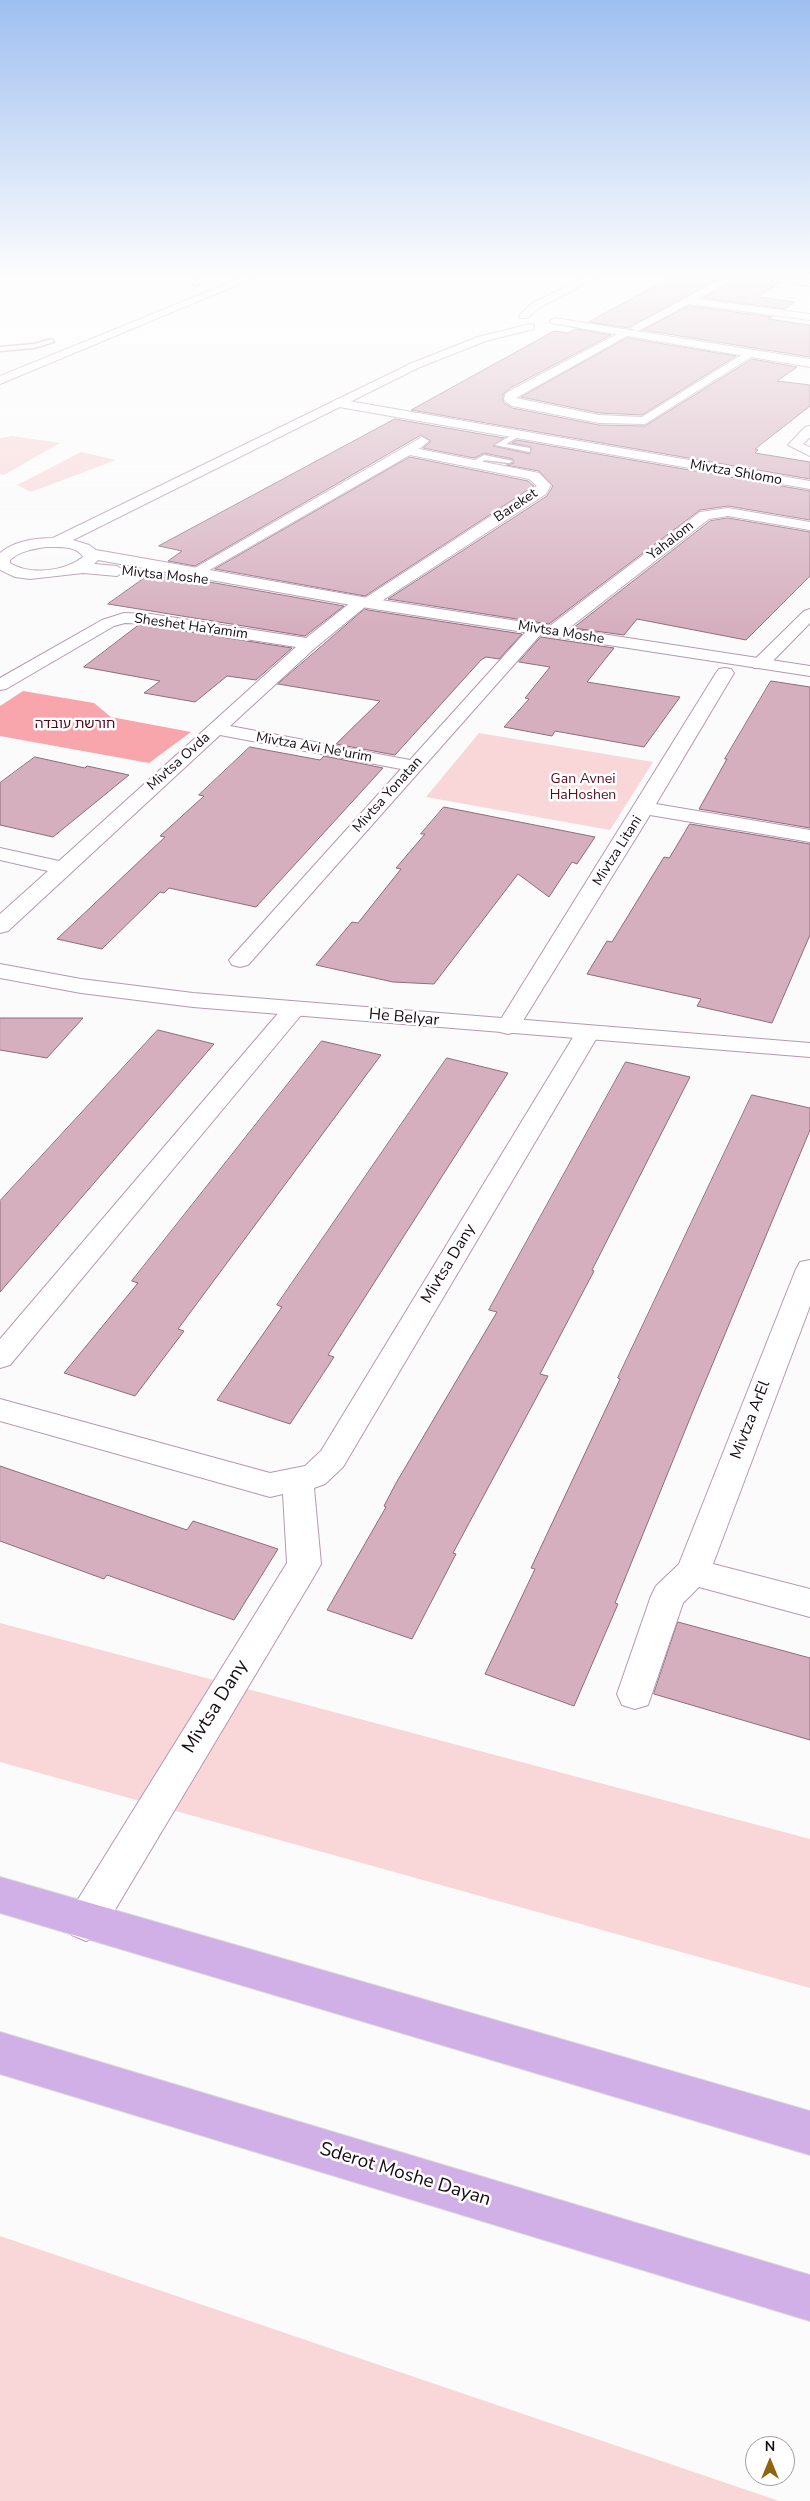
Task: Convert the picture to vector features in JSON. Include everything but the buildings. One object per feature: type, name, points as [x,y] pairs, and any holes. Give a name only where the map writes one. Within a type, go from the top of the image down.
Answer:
[{"type":"main road","points":[[0,1894],[86,1922],[810,2133]]},
{"type":"main road","name":"Sderot Moshe Dayan","points":[[0,2053],[810,2298]]},
{"type":"street","points":[[1,571],[2,560],[6,554],[40,544],[55,543],[355,395]]},
{"type":"street","points":[[513,395],[510,397],[510,400],[516,403],[609,420],[636,422],[645,420],[685,395]]},
{"type":"street","name":"Mivtza Shlomo","points":[[337,403],[810,486]]},
{"type":"street","points":[[810,430],[795,445],[810,452]]},
{"type":"street","points":[[194,573],[408,451],[424,438]]},
{"type":"street","name":"Bareket","points":[[364,603],[541,491],[544,485],[534,476],[408,451]]},
{"type":"street","name":"Yahalom","points":[[544,631],[705,515],[728,512],[810,526]]},
{"type":"street","points":[[77,569],[91,559],[88,551],[107,518]]},
{"type":"street","name":"Mivtsa Moshe","points":[[55,543],[194,573],[364,603],[810,671]]},
{"type":"street","name":"Mivtsa Moshe","points":[[1,571],[52,574],[77,569],[104,569],[312,593]]},
{"type":"street","name":"Mivtsa Ovda","points":[[0,926],[309,644],[364,603]]},
{"type":"street","points":[[760,664],[810,614]]},
{"type":"street","name":"Sheshet HaYamim","points":[[0,685],[108,622],[124,618],[151,619],[309,644]]},
{"type":"street","name":"Mivtsa Yonatan","points":[[240,960],[414,766],[544,631]]},
{"type":"street","name":"Mivtza Litani","points":[[508,1027],[644,808],[724,673]]},
{"type":"street","name":"Mivtza Avi Ne'urim","points":[[215,729],[414,766]]},
{"type":"street","points":[[644,808],[810,836]]},
{"type":"street","points":[[0,854],[62,868]]},
{"type":"street","name":"He BeIyar","points":[[0,971],[90,987],[193,1000],[587,1034],[810,1050]]},
{"type":"street","points":[[0,1358],[294,1009]]},
{"type":"street","name":"Mivtsa Dany","points":[[0,1410],[270,1486],[314,1476],[332,1459],[587,1034]]},
{"type":"street","name":"Mivtza ArEl","points":[[635,1694],[668,1596],[693,1572],[810,1269]]},
{"type":"street","name":"Mivtsa Dany","points":[[86,1922],[304,1564],[298,1481]]},
{"type":"street","points":[[693,1572],[810,1603]]},
{"type":"lane","points":[[517,434],[500,445],[527,450]]},
{"type":"lane","points":[[472,464],[484,457],[509,461]]},
{"type":"green space","points":[[12,436],[60,443],[4,475],[0,474],[0,438]]},
{"type":"green space","points":[[81,452],[116,460],[31,492],[17,485]]},
{"type":"green space","name":"חורשת עובדה","points":[[23,691],[94,703],[111,717],[191,732],[149,763],[0,736],[0,706]]},
{"type":"green space","name":"Gan Avnei HaHoshen","points":[[479,733],[653,762],[610,830],[426,797]]},
{"type":"green space","points":[[0,1623],[810,1839],[810,1988],[0,1762]]},
{"type":"green space","points":[[0,2236],[779,2501],[0,2501]]}]
